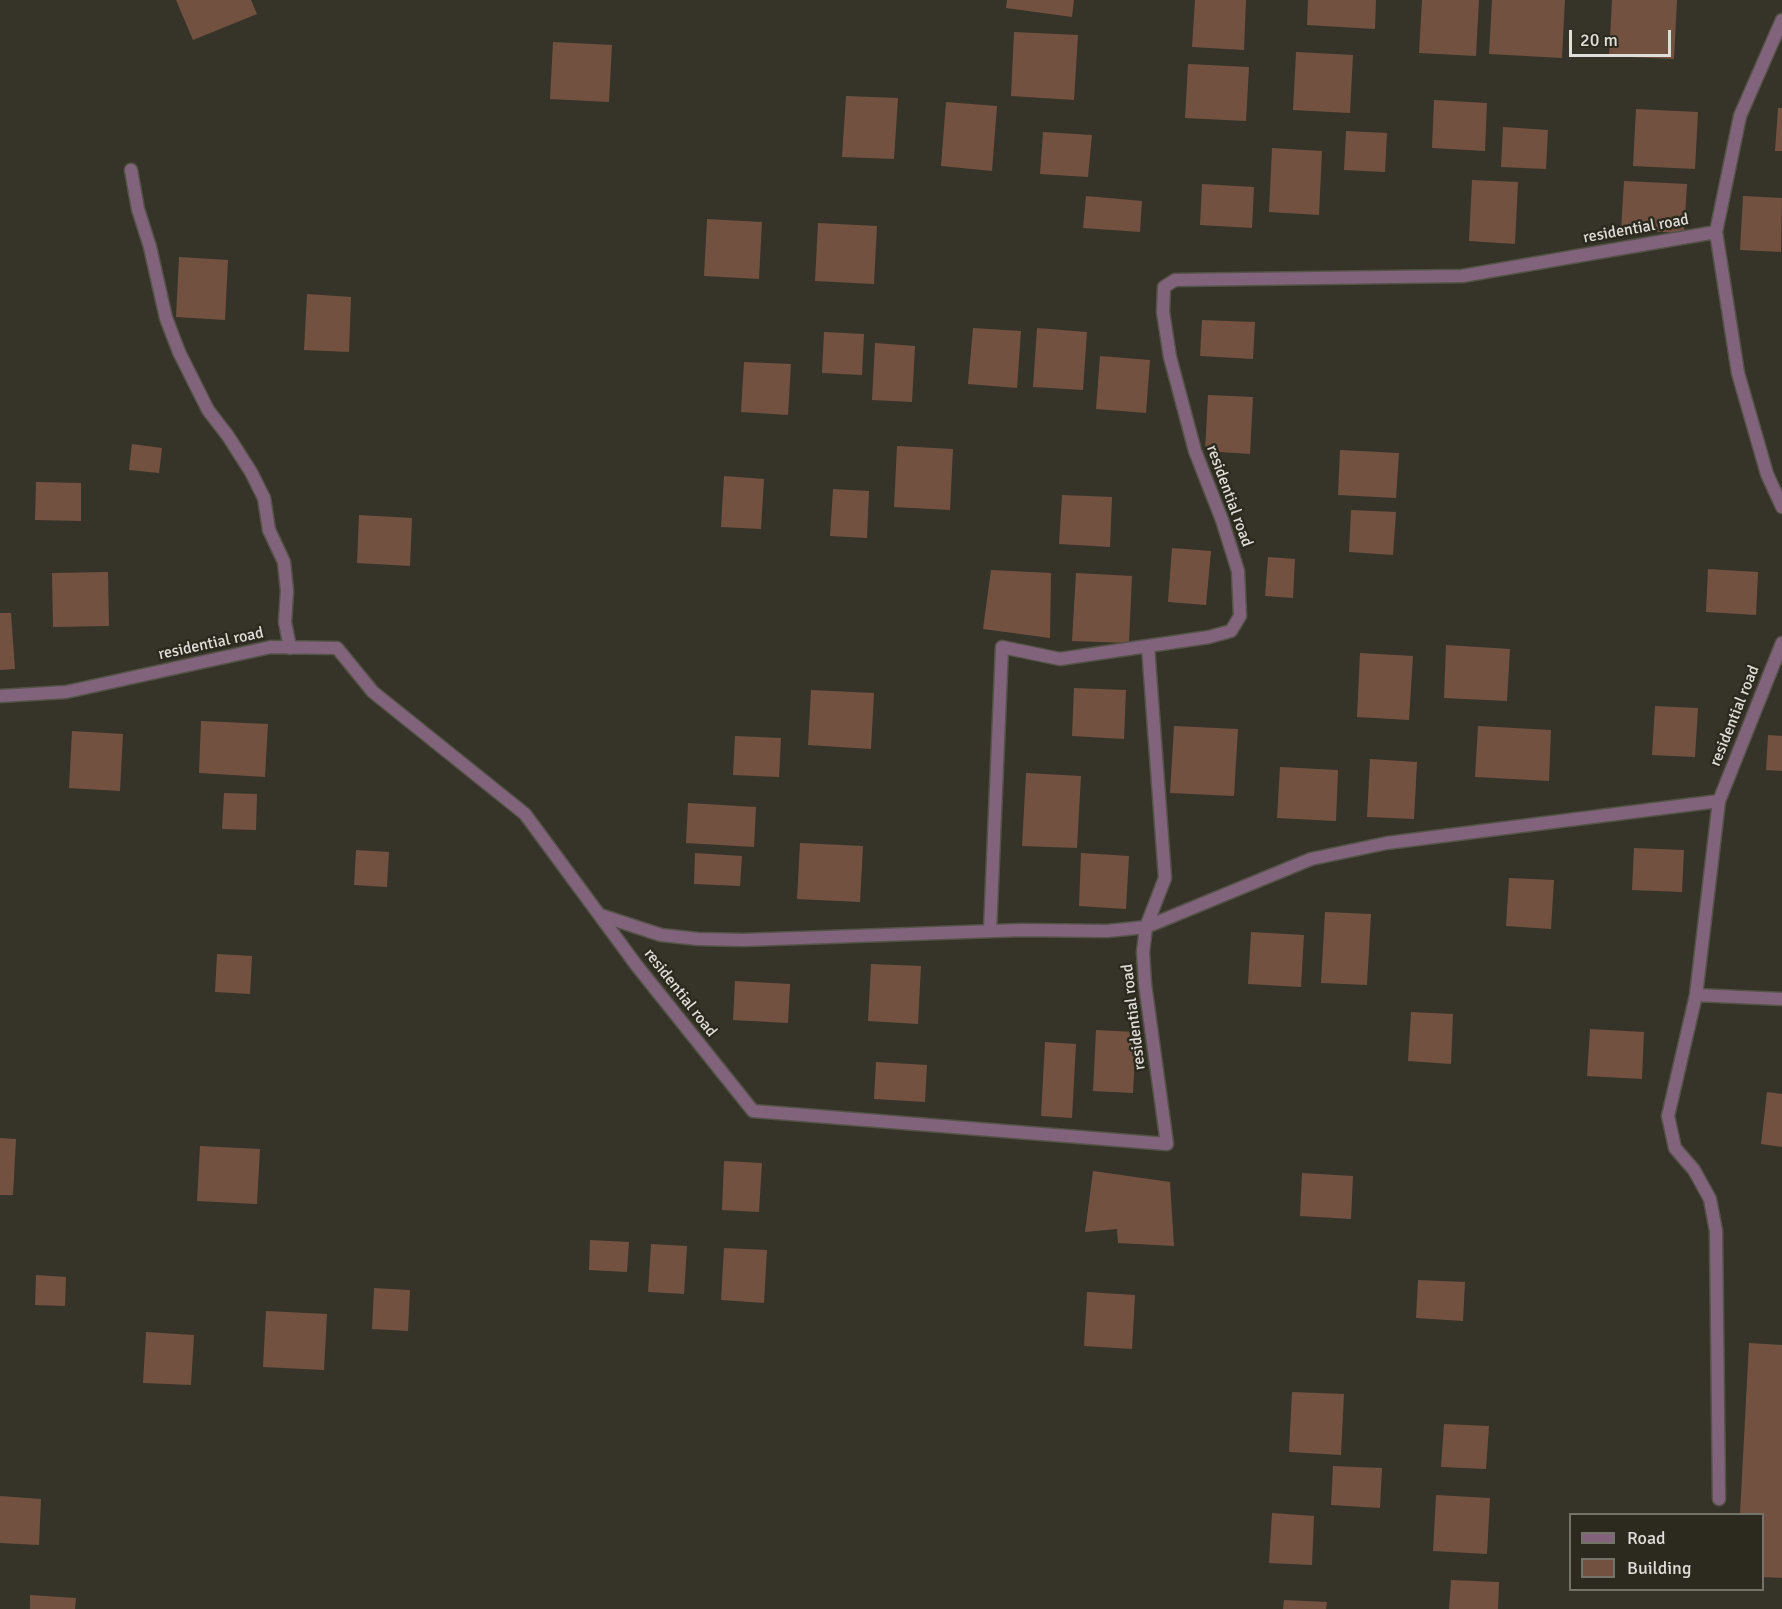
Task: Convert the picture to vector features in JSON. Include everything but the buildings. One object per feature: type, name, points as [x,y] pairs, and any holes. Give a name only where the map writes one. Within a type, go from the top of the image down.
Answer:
[{"type":"street","points":[[1782,20],[1740,116],[1716,232],[1738,373],[1767,474],[1782,507]]},
{"type":"street","points":[[131,170],[138,209],[150,248],[166,318],[179,352],[208,410],[228,435],[251,471],[264,498],[269,530],[284,562],[287,591],[285,622],[290,648]]},
{"type":"street","name":"residential road","points":[[0,696],[66,692],[271,647],[338,648],[373,692],[525,814],[637,966],[753,1111],[1167,1144],[1145,984],[1143,952],[1146,927],[1166,878],[1148,646],[1209,637],[1231,631],[1240,616],[1238,571],[1222,520],[1194,451],[1170,357],[1162,312],[1164,287],[1175,280],[1462,276],[1716,232]]},
{"type":"street","name":"residential road","points":[[1719,1499],[1716,1231],[1710,1199],[1694,1170],[1675,1148],[1668,1116],[1696,995],[1719,801],[1782,642]]},
{"type":"street","points":[[990,931],[1002,647],[1060,659],[1148,646]]},
{"type":"street","points":[[600,915],[661,935],[698,939],[744,940],[990,931],[1107,931],[1146,927],[1311,859],[1387,843],[1719,801]]},
{"type":"street","points":[[1696,995],[1782,999]]}]
